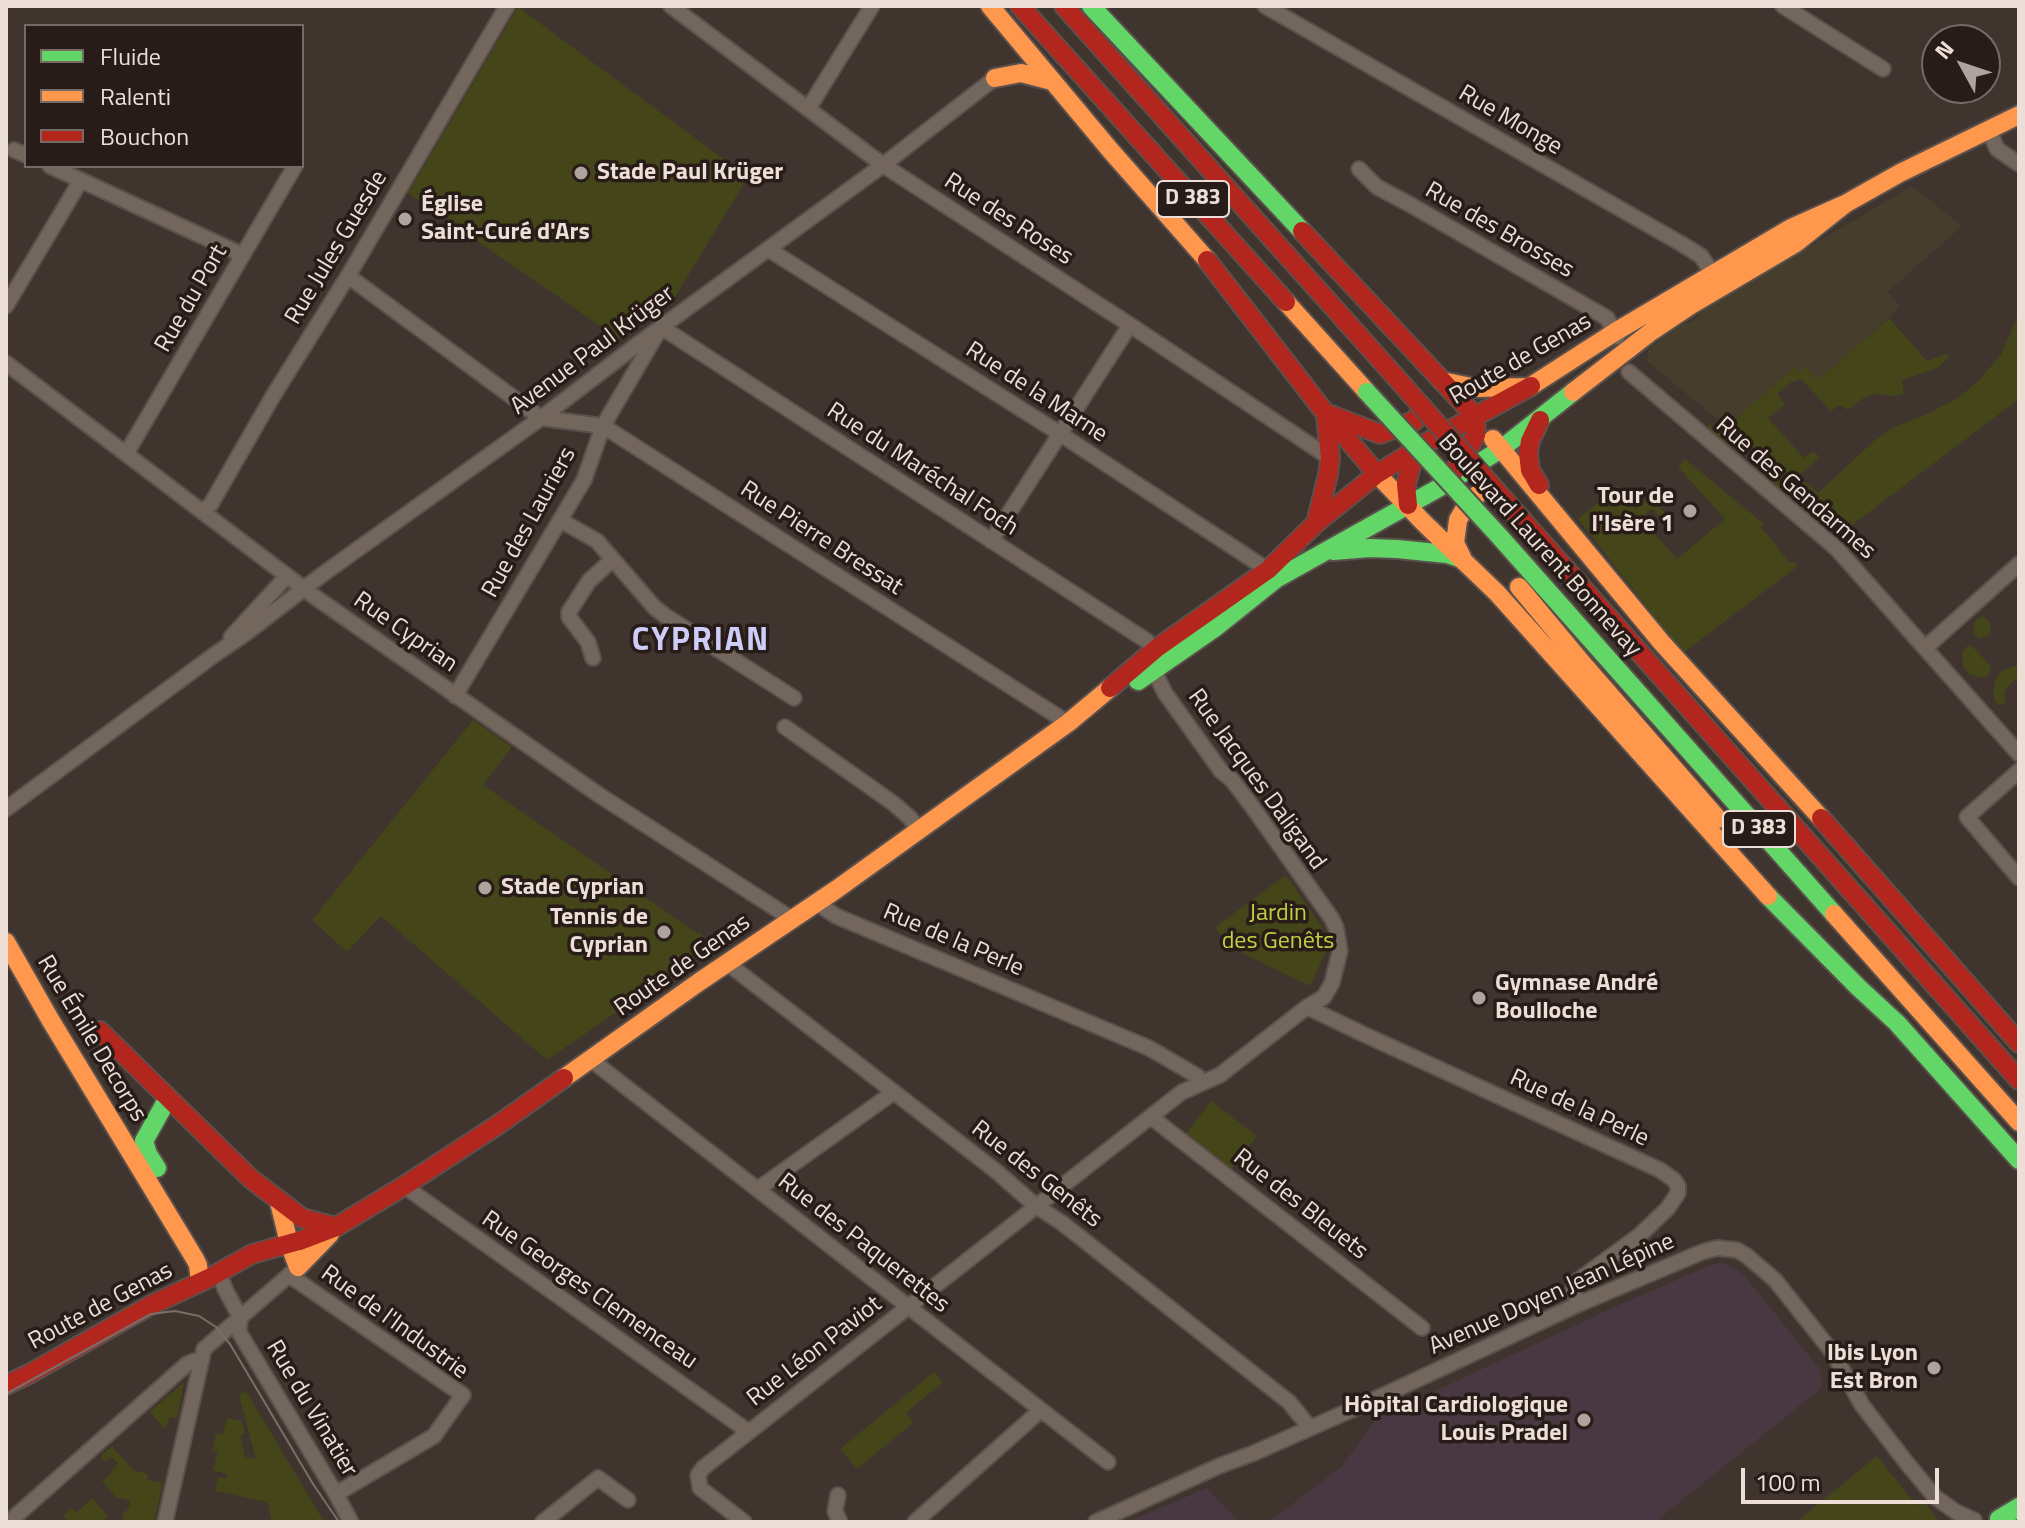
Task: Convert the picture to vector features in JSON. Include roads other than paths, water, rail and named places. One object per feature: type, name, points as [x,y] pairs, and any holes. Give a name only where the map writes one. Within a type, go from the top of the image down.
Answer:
[{"type":"main road","points":[[990,6],[1206,258],[1326,414],[1377,474],[1526,626],[1775,904],[1897,1023],[2019,1160]]},
{"type":"main road","name":"Boulevard Laurent Bonnevay","points":[[1020,6],[1367,392],[1423,443],[1430,481],[1493,541],[2019,1122]]},
{"type":"main road","name":"Boulevard Laurent Bonnevay","points":[[1064,6],[2019,1080]]},
{"type":"main road","points":[[1091,6],[1104,13],[1475,416],[1662,643],[2019,1043]]},
{"type":"main road","points":[[995,78],[1010,57],[1008,28]]},
{"type":"main road","points":[[995,78],[1021,73],[1052,81]]},
{"type":"main road","name":"Route de Genas","points":[[6,1385],[151,1305],[252,1254],[336,1227],[404,1186],[499,1124],[817,903],[1091,706],[1114,696],[1222,601],[1272,574],[1325,551],[1444,485],[1501,449],[1583,384],[1626,363],[1717,280],[1791,228],[1845,204],[1880,183],[2019,115]]},
{"type":"main road","name":"Route de Genas","points":[[1154,660],[1216,627],[1272,574],[1316,523],[1377,474],[1423,443],[1529,387],[1615,332],[1717,280]]},
{"type":"main road","points":[[1326,414],[1380,434],[1414,421],[1430,393],[1428,366]]},
{"type":"main road","points":[[1442,381],[1481,388],[1529,387]]},
{"type":"main road","points":[[1316,523],[1330,458],[1326,414]]},
{"type":"main road","points":[[1444,485],[1461,463],[1476,435],[1475,416]]},
{"type":"main road","points":[[1541,419],[1530,441],[1528,453],[1530,470],[1551,507]]},
{"type":"main road","points":[[1408,505],[1406,484],[1412,462],[1423,443]]},
{"type":"main road","points":[[1463,559],[1455,543],[1458,520],[1480,492],[1505,479],[1513,481],[1533,499],[1566,538],[1602,572]]},
{"type":"main road","points":[[1493,541],[1583,664],[1864,980],[1897,1023]]},
{"type":"main road","points":[[1325,551],[1397,549],[1447,554],[1463,559]]},
{"type":"main road","name":"Rue Émile Decorps","points":[[6,942],[51,1021],[219,1272]]},
{"type":"main road","name":"Rue Émile Decorps","points":[[100,1031],[250,1178],[302,1218],[336,1227]]},
{"type":"main road","name":"Rue Émile Decorps","points":[[174,1104],[148,1131],[141,1156],[195,1259],[200,1282]]},
{"type":"main road","points":[[279,1202],[293,1271]]},
{"type":"main road","points":[[293,1271],[336,1227]]},
{"type":"main road","points":[[2002,1520],[2019,1507]]},
{"type":"street","name":"Rue Jules Guesde","points":[[203,511],[211,504],[507,6]]},
{"type":"street","name":"Rue des Roses","points":[[671,6],[883,165],[1330,458]]},
{"type":"street","points":[[808,109],[872,6]]},
{"type":"street","name":"Rue Monge","points":[[1265,6],[1680,243],[1701,256],[1717,280]]},
{"type":"street","points":[[1783,6],[1883,69]]},
{"type":"street","name":"Avenue Paul Krüger","points":[[6,809],[541,418],[883,165],[995,78]]},
{"type":"street","points":[[1989,130],[1997,149],[2019,164]]},
{"type":"street","points":[[54,168],[243,255]]},
{"type":"street","name":"Rue du Port","points":[[126,454],[294,168]]},
{"type":"street","name":"Rue des Brosses","points":[[1359,169],[1377,187],[1607,318],[1615,332]]},
{"type":"street","points":[[6,306],[81,180]]},
{"type":"street","name":"Rue de la Marne","points":[[768,249],[1060,433],[1272,574]]},
{"type":"street","points":[[348,276],[541,418]]},
{"type":"street","points":[[991,541],[1130,325]]},
{"type":"street","name":"Rue des Lauriers","points":[[455,696],[584,480],[603,426],[661,327]]},
{"type":"street","name":"Rue du Maréchal Foch","points":[[661,327],[1147,641],[1154,660]]},
{"type":"street","points":[[1615,332],[1626,363]]},
{"type":"street","name":"Rue Cyprian","points":[[6,363],[304,589],[455,696],[599,795],[792,919]]},
{"type":"street","name":"Rue des Gendarmes","points":[[1626,363],[1708,442],[1837,549],[2019,754]]},
{"type":"street","name":"Rue Pierre Bressat","points":[[541,418],[603,426],[1068,723]]},
{"type":"street","points":[[560,520],[597,541],[655,608],[794,698]]},
{"type":"street","points":[[593,658],[588,642],[569,617],[569,612],[589,581],[612,560]]},
{"type":"street","points":[[1925,648],[2019,564]]},
{"type":"street","name":"Avenue Paul Krüger","points":[[214,655],[287,576]]},
{"type":"street","points":[[1216,627],[1214,620],[1222,601]]},
{"type":"street","name":"Rue Jacques Daligand","points":[[1154,660],[1165,693],[1221,771],[1251,805],[1336,928],[1340,951],[1332,983],[1324,997],[1220,1075],[1201,1082]]},
{"type":"street","points":[[785,727],[893,803],[920,831]]},
{"type":"street","points":[[2019,771],[1967,817],[2019,878]]},
{"type":"street","name":"Rue de la Perle","points":[[817,903],[836,916],[1149,1048],[1197,1076],[1201,1082]]},
{"type":"street","name":"Rue des Genêts","points":[[727,963],[1289,1402],[1310,1428]]},
{"type":"street","name":"Rue de la Perle","points":[[1307,1007],[1660,1170],[1674,1180],[1678,1193],[1668,1208],[1640,1235],[1576,1282],[1573,1290],[1579,1304]]},
{"type":"street","name":"Rue des Paquerettes","points":[[590,1059],[1108,1462]]},
{"type":"street","name":"Rue Léon Paviot","points":[[744,1522],[700,1488],[698,1475],[703,1468],[1182,1092],[1201,1082]]},
{"type":"street","points":[[758,1189],[894,1092]]},
{"type":"street","name":"Rue des Bleuets","points":[[1151,1117],[1422,1328]]},
{"type":"street","name":"Rue Georges Clemenceau","points":[[404,1186],[749,1432]]},
{"type":"street","name":"Avenue Doyen Jean Lépine","points":[[1096,1522],[1579,1304],[1717,1248],[1737,1250],[1775,1280],[1833,1353],[1870,1418],[1935,1497],[1947,1522]]},
{"type":"street","points":[[165,1522],[204,1349],[293,1271]]},
{"type":"street","name":"Rue de l'Industrie","points":[[293,1271],[463,1395],[434,1436],[336,1494]]},
{"type":"street","points":[[219,1272],[240,1317]]},
{"type":"street","name":"Rue du Vinatier","points":[[240,1317],[239,1332],[351,1522]]},
{"type":"street","points":[[9,1522],[187,1364],[200,1362]]},
{"type":"street","points":[[915,1522],[1041,1410]]},
{"type":"street","points":[[543,1522],[598,1478],[628,1500]]},
{"type":"street","points":[[838,1495],[835,1511],[840,1522]]},
{"type":"street","name":"Avenue Doyen Jean Lépine","points":[[1935,1497],[1972,1521]]},
{"type":"street","points":[[1972,1521],[1986,1517],[2002,1520]]},
{"type":"tram line","points":[[6,1394],[151,1314],[175,1311],[199,1316],[216,1327],[230,1344],[339,1522]]},
{"type":"place","name":"Stade Paul Krüger","points":[[581,173]]},
{"type":"place","name":"Église Saint-Curé d'Ars","points":[[405,219]]},
{"type":"place","name":"Tour de l'Isère 1","points":[[1690,511]]},
{"type":"place","name":"Stade Cyprian","points":[[485,888]]},
{"type":"place","name":"Tennis de Cyprian","points":[[664,932]]},
{"type":"place","name":"Gymnase André Boulloche","points":[[1479,998]]},
{"type":"place","name":"Ibis Lyon Est Bron","points":[[1934,1368]]},
{"type":"place","name":"Hôpital Cardiologique Louis Pradel","points":[[1584,1420]]},
{"type":"district","name":"CYPRIAN","points":[[701,642]]},
{"type":"park label","name":"Jardin des Genêts","points":[[1278,928]]}]
